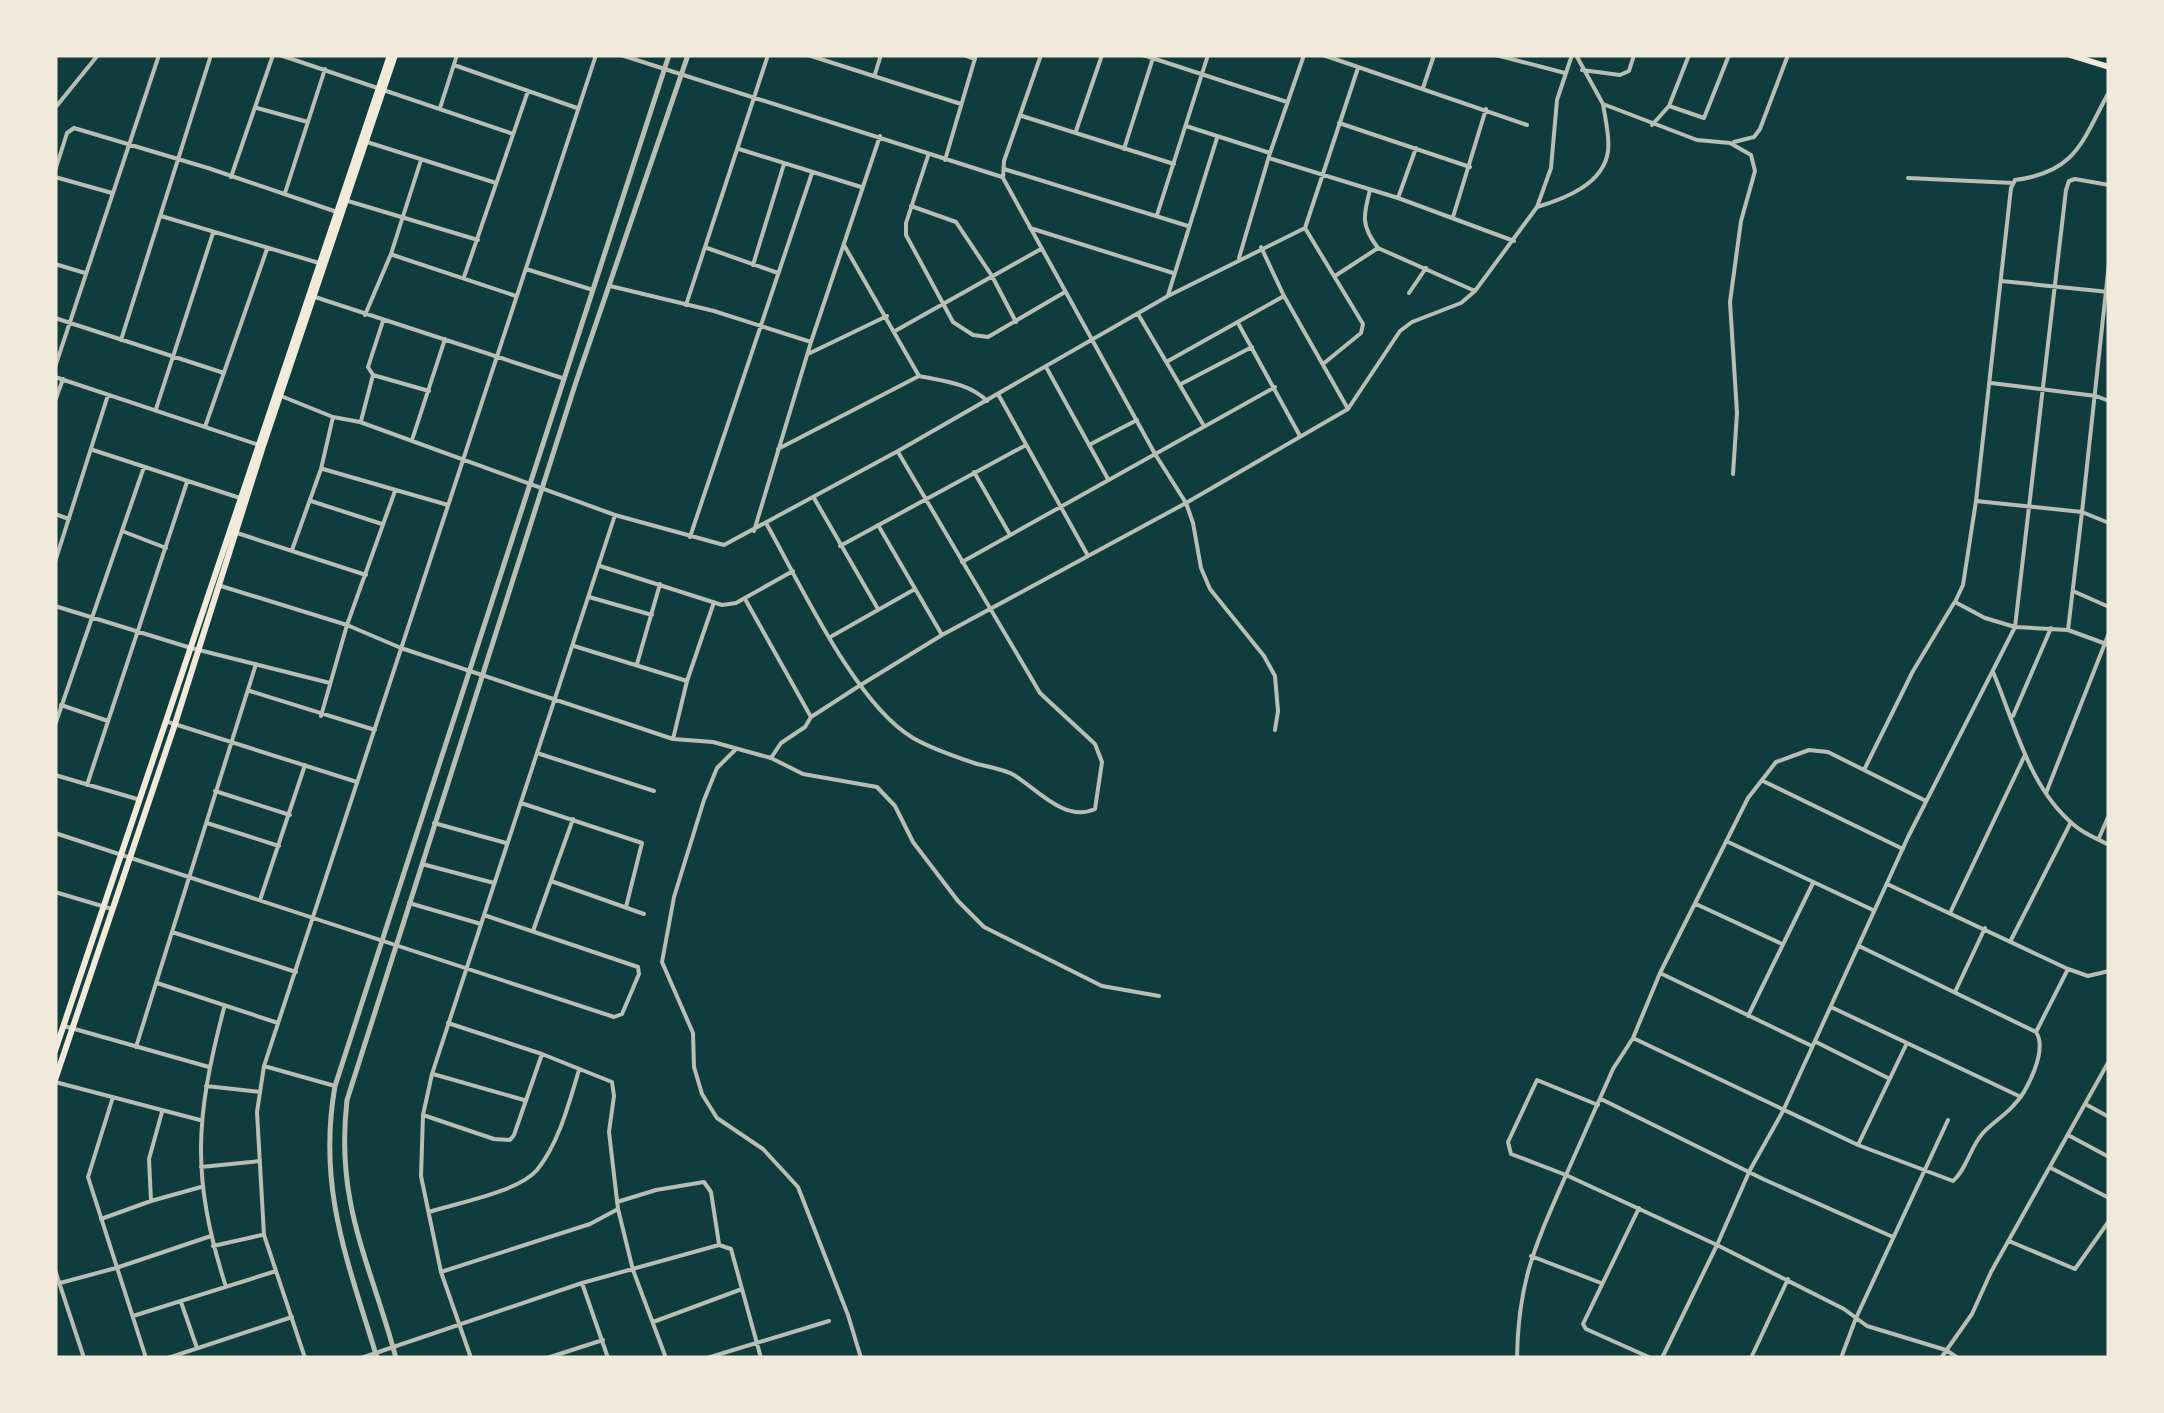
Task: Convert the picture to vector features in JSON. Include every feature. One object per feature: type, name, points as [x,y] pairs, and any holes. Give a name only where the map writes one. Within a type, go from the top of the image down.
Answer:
[{"type":"main road","points":[[55,1081],[58,1052],[392,55]]},
{"type":"main road","points":[[2070,55],[2109,66]]},
{"type":"street","points":[[55,108],[98,55]]},
{"type":"street","points":[[55,367],[159,55]]},
{"type":"street","points":[[121,340],[211,55]]},
{"type":"street","points":[[231,176],[276,55],[513,134]]},
{"type":"street","points":[[440,108],[457,55]]},
{"type":"street","points":[[305,1358],[264,1235],[258,1112],[264,1066],[596,55]]},
{"type":"street","points":[[621,55],[1004,178]]},
{"type":"street","points":[[376,1356],[334,1214],[329,1140],[335,1086],[669,55]]},
{"type":"street","points":[[396,1358],[353,1225],[344,1167],[345,1119],[351,1084],[576,382],[688,55]]},
{"type":"street","points":[[686,306],[768,55]]},
{"type":"street","points":[[808,55],[961,104]]},
{"type":"street","points":[[874,76],[881,55]]},
{"type":"street","points":[[945,160],[976,57],[964,55]]},
{"type":"street","points":[[1041,55],[1004,178],[1155,454],[1186,503],[1200,568],[1210,589],[1264,656],[1275,676],[1276,730]]},
{"type":"street","points":[[1076,133],[1102,55]]},
{"type":"street","points":[[1143,55],[1287,102]]},
{"type":"street","points":[[1158,216],[1208,55]]},
{"type":"street","points":[[1239,258],[1304,55]]},
{"type":"street","points":[[1323,55],[1527,125]]},
{"type":"street","points":[[1423,88],[1434,55]]},
{"type":"street","points":[[1496,55],[1565,74]]},
{"type":"street","points":[[1537,207],[1586,186],[1605,161],[1608,149],[1603,104],[1574,55]]},
{"type":"street","points":[[771,758],[781,743],[805,727],[811,717],[859,686],[1348,409],[1400,331],[1412,322],[1461,304],[1475,291],[1537,207],[1550,168],[1556,100],[1574,55]]},
{"type":"street","points":[[1582,70],[1620,76],[1629,70],[1634,55]]},
{"type":"street","points":[[1652,125],[1669,106],[1689,55]]},
{"type":"street","points":[[1669,106],[1704,118],[1728,55]]},
{"type":"street","points":[[1603,104],[1697,140],[1730,143],[1754,138],[1788,55]]},
{"type":"street","points":[[1124,149],[1152,58]]},
{"type":"street","points":[[454,65],[577,108]]},
{"type":"street","points":[[278,394],[332,417],[360,422],[464,458],[615,515],[724,545],[898,452],[1168,296],[1305,228],[1358,68]]},
{"type":"street","points":[[284,193],[324,69]]},
{"type":"street","points":[[464,278],[528,90]]},
{"type":"street","points":[[1908,178],[2012,182],[2053,172],[2067,161],[2109,92]]},
{"type":"street","points":[[256,108],[308,122]]},
{"type":"street","points":[[1453,217],[1486,109]]},
{"type":"street","points":[[1020,115],[1174,164]]},
{"type":"street","points":[[1339,123],[1470,167]]},
{"type":"street","points":[[1186,126],[1514,241]]},
{"type":"street","points":[[112,193],[55,174],[69,130],[74,128],[180,159],[339,212]]},
{"type":"street","points":[[754,531],[807,354],[880,136]]},
{"type":"street","points":[[1168,296],[1217,138]]},
{"type":"street","points":[[363,141],[496,183]]},
{"type":"street","points":[[1730,143],[1751,156],[1754,171],[1741,221],[1730,302],[1737,413],[1733,474]]},
{"type":"street","points":[[1398,198],[1416,148]]},
{"type":"street","points":[[739,150],[861,187]]},
{"type":"street","points":[[928,154],[906,224],[909,246],[952,322],[983,338],[1065,292]]},
{"type":"street","points":[[365,315],[391,254],[422,160]]},
{"type":"street","points":[[753,265],[784,164]]},
{"type":"street","points":[[1004,170],[1188,226]]},
{"type":"street","points":[[690,536],[812,172]]},
{"type":"street","points":[[1662,1358],[1750,1170],[1782,1111],[1902,849],[2014,627],[2068,181],[2109,185]]},
{"type":"street","points":[[1864,770],[1913,671],[1963,585],[2012,182]]},
{"type":"street","points":[[1370,190],[1362,218],[1367,234],[1378,248],[1475,291]]},
{"type":"street","points":[[343,199],[478,240]]},
{"type":"street","points":[[911,206],[956,222],[992,276],[1016,322]]},
{"type":"street","points":[[161,216],[322,264]]},
{"type":"street","points":[[1030,228],[1173,273]]},
{"type":"street","points":[[1305,228],[1363,327],[1322,365]]},
{"type":"street","points":[[156,410],[214,233]]},
{"type":"street","points":[[844,245],[919,376]]},
{"type":"street","points":[[705,247],[778,273]]},
{"type":"street","points":[[1261,247],[1348,409]]},
{"type":"street","points":[[1335,276],[1378,248]]},
{"type":"street","points":[[204,427],[267,249]]},
{"type":"street","points":[[896,331],[1041,249]]},
{"type":"street","points":[[391,254],[516,296]]},
{"type":"street","points":[[2068,630],[2109,262]]},
{"type":"street","points":[[55,264],[85,273]]},
{"type":"street","points":[[1409,293],[1426,268]]},
{"type":"street","points":[[525,269],[593,290]]},
{"type":"street","points":[[2000,281],[2107,292]]},
{"type":"street","points":[[610,286],[811,342]]},
{"type":"street","points":[[312,296],[562,378]]},
{"type":"street","points":[[1168,362],[1284,296]]},
{"type":"street","points":[[588,304],[602,310]]},
{"type":"street","points":[[1138,314],[1204,426]]},
{"type":"street","points":[[807,354],[887,316]]},
{"type":"street","points":[[55,318],[224,374]]},
{"type":"street","points":[[384,322],[368,368],[373,375],[429,392]]},
{"type":"street","points":[[1238,323],[1300,436]]},
{"type":"street","points":[[412,441],[445,340]]},
{"type":"street","points":[[2101,340],[2109,343]]},
{"type":"street","points":[[1180,384],[1252,347]]},
{"type":"street","points":[[1046,367],[1108,479]]},
{"type":"street","points":[[360,422],[373,375]]},
{"type":"street","points":[[778,449],[919,376],[961,384],[978,391],[988,401]]},
{"type":"street","points":[[55,377],[260,446]]},
{"type":"street","points":[[55,401],[63,379]]},
{"type":"street","points":[[1989,383],[2043,388],[2109,401]]},
{"type":"street","points":[[962,562],[1275,388]]},
{"type":"street","points":[[55,562],[108,394]]},
{"type":"street","points":[[998,394],[1087,554]]},
{"type":"street","points":[[292,550],[321,468],[332,417]]},
{"type":"street","points":[[1089,445],[1137,420]]},
{"type":"street","points":[[840,546],[1026,445]]},
{"type":"street","points":[[93,450],[243,499]]},
{"type":"street","points":[[766,524],[859,686],[893,725],[916,740],[1016,776],[1065,809],[1090,812],[1095,809],[1102,762],[1094,744],[1040,694],[898,452]]},
{"type":"street","points":[[55,724],[144,467]]},
{"type":"street","points":[[321,468],[448,505]]},
{"type":"street","points":[[974,472],[1010,535]]},
{"type":"street","points":[[87,785],[187,482]]},
{"type":"street","points":[[321,716],[347,625],[395,491]]},
{"type":"street","points":[[814,498],[878,609]]},
{"type":"street","points":[[310,500],[382,524]]},
{"type":"street","points":[[1976,501],[2082,512],[2109,522]]},
{"type":"street","points":[[55,514],[69,518]]},
{"type":"street","points":[[471,1358],[441,1272],[421,1176],[424,1115],[432,1074],[465,969],[615,515]]},
{"type":"street","points":[[878,525],[942,636]]},
{"type":"street","points":[[122,531],[166,548]]},
{"type":"street","points":[[231,532],[366,575]]},
{"type":"street","points":[[600,566],[713,605],[736,603],[793,572]]},
{"type":"street","points":[[215,584],[347,625],[402,648],[673,740],[714,742],[771,758],[803,774],[878,788],[895,806],[912,842],[958,901],[984,927],[1102,986],[1160,996]]},
{"type":"street","points":[[638,664],[660,584]]},
{"type":"street","points":[[830,636],[915,589]]},
{"type":"street","points":[[2072,591],[2109,607]]},
{"type":"street","points":[[590,597],[652,615]]},
{"type":"street","points":[[745,598],[811,717]]},
{"type":"street","points":[[1955,602],[1985,618],[2014,627],[2068,630],[2107,645]]},
{"type":"street","points":[[673,740],[687,681],[713,605]]},
{"type":"street","points":[[55,606],[195,649],[330,683]]},
{"type":"street","points":[[2012,718],[2050,628]]},
{"type":"street","points":[[2046,793],[2109,634]]},
{"type":"street","points":[[574,646],[687,681]]},
{"type":"street","points":[[136,1047],[256,664]]},
{"type":"street","points":[[1992,670],[2025,755],[2046,793],[2070,822],[2109,845]]},
{"type":"street","points":[[248,690],[374,730]]},
{"type":"street","points":[[61,706],[108,720]]},
{"type":"street","points":[[171,723],[357,782]]},
{"type":"street","points":[[736,748],[717,768],[704,800],[674,897],[662,962],[693,1032],[694,1067],[702,1094],[717,1118],[762,1149],[798,1188],[861,1358]]},
{"type":"street","points":[[1516,1358],[1522,1286],[1531,1256],[1613,1069],[1633,1038],[1660,973],[1726,840],[1761,780],[1776,762],[1809,750],[1828,752],[1926,801]]},
{"type":"street","points":[[539,754],[654,791]]},
{"type":"street","points":[[1950,912],[2025,755]]},
{"type":"street","points":[[260,900],[305,765]]},
{"type":"street","points":[[55,775],[144,801]]},
{"type":"street","points":[[1761,780],[1902,849]]},
{"type":"street","points":[[215,792],[290,815]]},
{"type":"street","points":[[521,804],[642,843],[626,907]]},
{"type":"street","points":[[2099,840],[2109,815]]},
{"type":"street","points":[[533,931],[573,819]]},
{"type":"street","points":[[2011,940],[2070,822]]},
{"type":"street","points":[[206,823],[278,846]]},
{"type":"street","points":[[434,823],[507,843]]},
{"type":"street","points":[[55,833],[614,1017],[622,1014],[639,974],[638,967],[484,915]]},
{"type":"street","points":[[1726,840],[1874,910]]},
{"type":"street","points":[[422,864],[494,882]]},
{"type":"street","points":[[551,882],[644,914]]},
{"type":"street","points":[[1748,1016],[1813,883]]},
{"type":"street","points":[[1886,884],[2088,976],[2109,971]]},
{"type":"street","points":[[55,892],[108,908]]},
{"type":"street","points":[[408,904],[481,924]]},
{"type":"street","points":[[1695,904],[1782,944]]},
{"type":"street","points":[[1955,993],[1985,928]]},
{"type":"street","points":[[172,932],[296,972]]},
{"type":"street","points":[[1633,1038],[1782,1111],[1924,1171],[1956,1180],[1980,1136],[2021,1097],[2040,1050],[2040,1038],[2036,1032],[1859,946]]},
{"type":"street","points":[[2036,1032],[2068,968]]},
{"type":"street","points":[[1660,973],[1888,1078]]},
{"type":"street","points":[[157,983],[278,1024]]},
{"type":"street","points":[[1830,1007],[2021,1097]]},
{"type":"street","points":[[224,1008],[200,1120],[201,1188],[226,1288]]},
{"type":"street","points":[[448,1024],[542,1054],[612,1082],[609,1132],[618,1209],[634,1270],[666,1358]]},
{"type":"street","points":[[68,1027],[209,1068]]},
{"type":"street","points":[[1858,1144],[1906,1044]]},
{"type":"street","points":[[424,1115],[494,1139],[510,1140],[542,1054]]},
{"type":"street","points":[[1941,1358],[1972,1314],[2109,1061]]},
{"type":"street","points":[[264,1066],[335,1086]]},
{"type":"street","points":[[429,1212],[517,1184],[537,1170],[560,1129],[579,1069]]},
{"type":"street","points":[[432,1074],[524,1100]]},
{"type":"street","points":[[55,1081],[200,1120]]},
{"type":"street","points":[[1893,1238],[1600,1102],[1543,1081],[1534,1082],[1508,1149],[1511,1154],[1639,1208],[1788,1280],[1867,1326],[1946,1350],[1958,1358]]},
{"type":"street","points":[[206,1086],[260,1092]]},
{"type":"street","points":[[113,1096],[88,1177],[146,1358]]},
{"type":"street","points":[[2085,1104],[2109,1117]]},
{"type":"street","points":[[151,1200],[149,1159],[162,1112]]},
{"type":"street","points":[[1841,1358],[1948,1120]]},
{"type":"street","points":[[2068,1134],[2109,1158]]},
{"type":"street","points":[[201,1167],[260,1161]]},
{"type":"street","points":[[2050,1167],[2109,1198]]},
{"type":"street","points":[[617,1202],[704,1182],[711,1192],[720,1245]]},
{"type":"street","points":[[101,1220],[151,1200],[201,1188]]},
{"type":"street","points":[[1639,1208],[1583,1320],[1586,1329],[1651,1358]]},
{"type":"street","points":[[441,1272],[590,1224],[618,1209]]},
{"type":"street","points":[[2009,1241],[2075,1269],[2109,1221]]},
{"type":"street","points":[[213,1246],[264,1235]]},
{"type":"street","points":[[60,1283],[210,1236]]},
{"type":"street","points":[[362,1358],[582,1283],[720,1245],[732,1250],[761,1358]]},
{"type":"street","points":[[1531,1256],[1602,1283]]},
{"type":"street","points":[[55,1270],[84,1358]]},
{"type":"street","points":[[132,1316],[276,1271]]},
{"type":"street","points":[[1751,1358],[1788,1280]]},
{"type":"street","points":[[582,1283],[608,1358]]},
{"type":"street","points":[[653,1322],[742,1288]]},
{"type":"street","points":[[181,1302],[197,1348]]},
{"type":"street","points":[[168,1358],[292,1317]]},
{"type":"street","points":[[707,1358],[829,1321]]},
{"type":"street","points":[[547,1358],[603,1340]]}]
